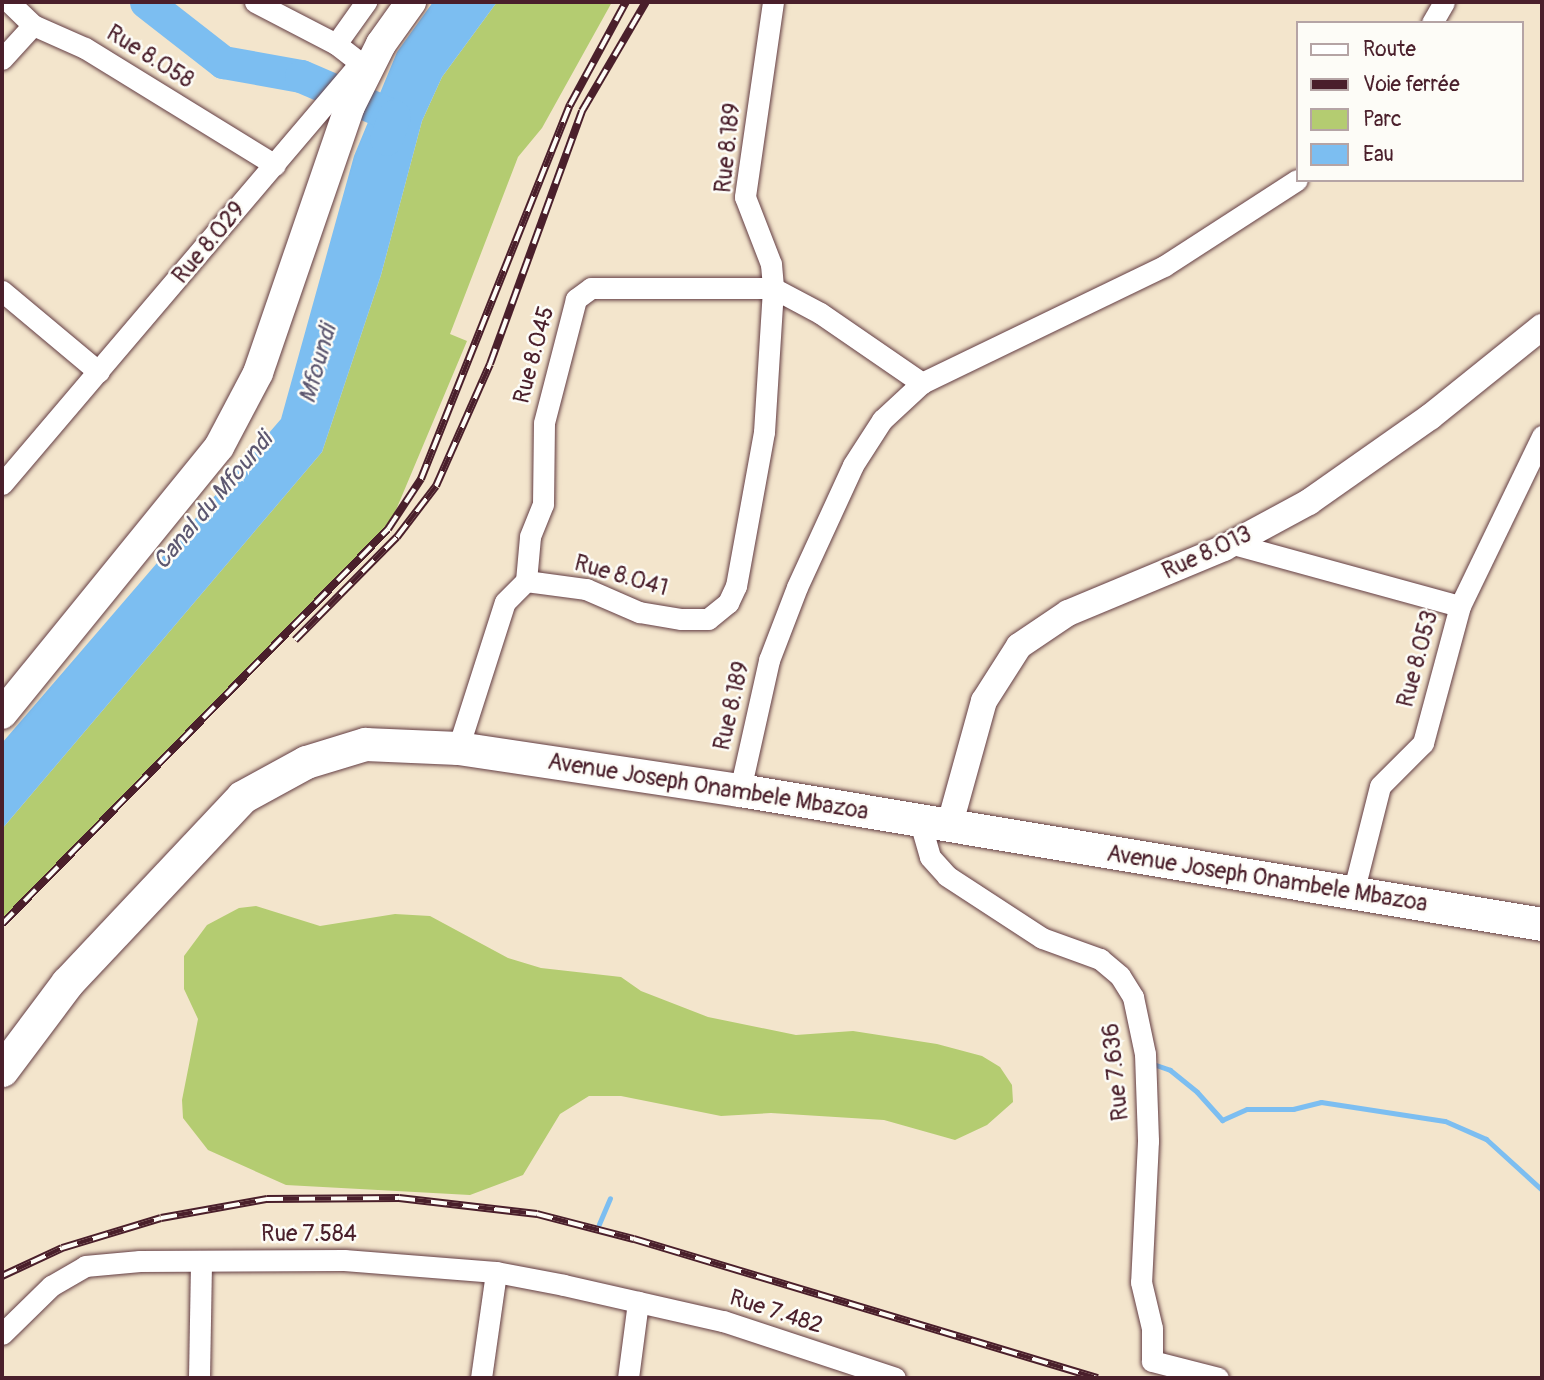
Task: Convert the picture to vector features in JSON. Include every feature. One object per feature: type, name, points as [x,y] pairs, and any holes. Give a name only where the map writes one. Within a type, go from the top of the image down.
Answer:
[{"type":"main road","name":"Rue 8.029","points":[[366,61],[411,2]]},
{"type":"main road","points":[[2,714],[219,447],[258,373],[320,186],[366,61]]},
{"type":"main road","name":"Avenue Joseph Onambele Mbazoa","points":[[2,1070],[67,983],[242,797],[306,762],[365,744],[412,743],[458,748],[740,790],[1542,924]]},
{"type":"street","name":"Rue 8.058","points":[[9,2],[33,25],[85,48],[275,165]]},
{"type":"street","points":[[255,2],[366,61]]},
{"type":"street","points":[[336,44],[366,2]]},
{"type":"street","name":"Rue 8.189","points":[[773,2],[744,197],[771,264],[773,288]]},
{"type":"street","points":[[1433,21],[1444,2]]},
{"type":"street","points":[[2,59],[33,25]]},
{"type":"street","name":"Rue 8.029","points":[[2,484],[366,61]]},
{"type":"street","name":"Rue 8.189","points":[[740,790],[769,660],[797,587],[853,465],[882,420],[922,383],[1164,266],[1296,181]]},
{"type":"street","name":"Rue 8.045","points":[[526,581],[530,537],[543,504],[544,423],[576,299],[591,288],[773,288]]},
{"type":"street","points":[[773,288],[820,313],[922,383]]},
{"type":"street","name":"Rue 8.041","points":[[526,581],[586,589],[639,612],[681,619],[708,619],[728,603],[736,586],[764,432],[773,288]]},
{"type":"street","points":[[2,291],[99,372]]},
{"type":"street","name":"Rue 8.013","points":[[934,824],[984,701],[1019,646],[1068,613],[1233,544],[1374,458],[1542,327]]},
{"type":"street","name":"Rue 8.053","points":[[1353,893],[1380,786],[1423,743],[1460,606],[1542,436]]},
{"type":"street","points":[[1233,544],[1460,606]]},
{"type":"street","points":[[458,748],[505,602],[526,581]]},
{"type":"street","name":"Rue 7.636","points":[[934,824],[930,857],[947,876],[1042,938],[1100,959],[1120,976],[1133,997],[1145,1054],[1148,1141],[1141,1282],[1152,1328],[1152,1361],[1218,1378]]},
{"type":"street","name":"Rue 7.584","points":[[2,1334],[51,1286],[77,1269],[140,1261],[345,1260],[496,1272],[638,1302]]},
{"type":"street","points":[[199,1378],[201,1261]]},
{"type":"street","points":[[481,1378],[496,1272]]},
{"type":"street","points":[[628,1378],[638,1302]]},
{"type":"street","name":"Rue 7.482","points":[[638,1302],[723,1321],[895,1378]]},
{"type":"green space","points":[[497,2],[612,2],[542,128],[518,157],[450,334],[467,341],[388,529],[2,924],[2,829],[322,452],[381,275],[422,121],[442,77]]},
{"type":"green space","points":[[256,906],[320,926],[395,914],[430,916],[508,958],[541,968],[621,977],[641,991],[708,1017],[796,1035],[853,1031],[937,1044],[982,1056],[1000,1067],[1012,1085],[1013,1102],[987,1125],[955,1140],[884,1120],[771,1113],[721,1116],[621,1096],[589,1096],[560,1114],[523,1175],[470,1195],[286,1185],[208,1150],[183,1118],[182,1100],[198,1019],[184,989],[184,956],[207,925],[239,908]]},
{"type":"water","name":"Canal du Mfoundi","points":[[433,2],[497,2],[442,77],[422,121],[381,275],[322,452],[2,829],[2,743],[281,419],[354,156],[397,52]]},
{"type":"waterway","name":"Mfoundi","points":[[146,2],[223,62],[301,76],[394,116],[386,139]]},
{"type":"waterway","points":[[1153,1064],[1170,1070],[1197,1092],[1222,1120],[1247,1109],[1293,1109],[1321,1102],[1445,1121],[1486,1139],[1542,1190]]},
{"type":"waterway","points":[[599,1224],[610,1198]]},
{"type":"railway","points":[[2,924],[388,529],[421,479],[570,105],[626,2]]},
{"type":"railway","points":[[295,640],[397,537],[436,486],[490,364],[582,111],[646,2]]},
{"type":"railway","points":[[2,1276],[62,1248],[161,1218],[267,1199],[399,1198],[537,1214],[634,1239],[1098,1378]]}]
